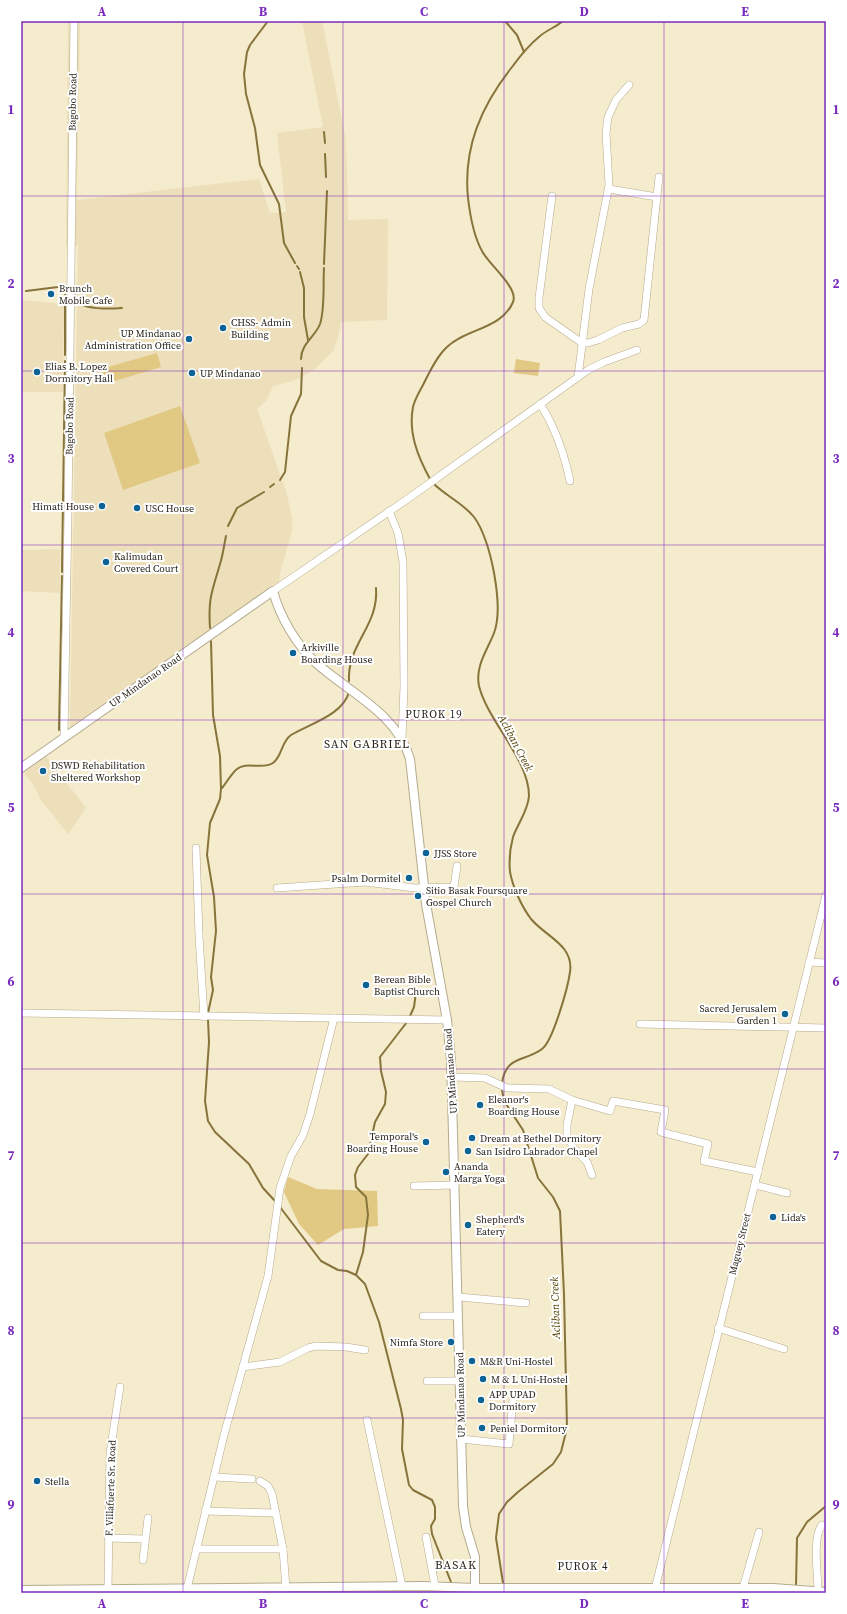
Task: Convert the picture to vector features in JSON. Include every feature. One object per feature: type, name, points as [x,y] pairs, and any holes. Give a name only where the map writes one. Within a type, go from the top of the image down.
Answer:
[{"type":"street","name":"Bagobo Road","points":[[64,737],[74,21]]},
{"type":"street","points":[[578,377],[589,289],[610,175],[606,133],[608,118],[616,100],[629,85]]},
{"type":"street","points":[[552,196],[541,272],[539,308],[545,317],[582,343],[598,340],[622,328],[639,324],[644,320],[659,177]]},
{"type":"street","points":[[608,189],[657,197]]},
{"type":"street","points":[[271,593],[578,377],[604,362],[637,350]]},
{"type":"street","points":[[540,404],[561,445],[570,481]]},
{"type":"street","points":[[389,511],[398,533],[403,562],[404,686],[402,739]]},
{"type":"street","name":"UP Mindanao Road","points":[[21,768],[271,593],[293,634],[306,652],[316,662],[371,705],[402,739],[410,759],[425,888],[446,1020],[452,1077],[463,1514],[475,1557],[475,1591]]},
{"type":"street","points":[[196,848],[198,936],[204,1017]]},
{"type":"street","points":[[277,888],[365,882],[406,888],[454,887],[457,866]]},
{"type":"street","name":"Maguey Street","points":[[654,1591],[826,895]]},
{"type":"street","points":[[809,962],[826,963]]},
{"type":"street","points":[[21,1013],[446,1020]]},
{"type":"street","points":[[186,1591],[205,1511],[268,1276],[280,1188],[291,1156],[302,1135],[310,1114],[334,1018]]},
{"type":"street","points":[[640,1024],[826,1028]]},
{"type":"street","points":[[452,1077],[485,1078],[507,1088],[549,1088],[572,1100],[610,1111],[613,1101],[665,1110],[661,1132],[708,1144],[704,1161],[758,1172]]},
{"type":"street","points":[[572,1100],[567,1125],[567,1135],[574,1147],[588,1162],[592,1175]]},
{"type":"street","points":[[414,1186],[455,1185]]},
{"type":"street","points":[[754,1185],[787,1193]]},
{"type":"street","points":[[458,1297],[526,1304]]},
{"type":"street","points":[[423,1316],[458,1316]]},
{"type":"street","points":[[718,1328],[784,1349]]},
{"type":"street","points":[[243,1367],[280,1362],[308,1348],[316,1346],[346,1347],[365,1350]]},
{"type":"street","points":[[427,1381],[460,1381]]},
{"type":"street","name":"F. Villafuerte Sr. Road","points":[[108,1590],[110,1453],[120,1387]]},
{"type":"street","points":[[461,1439],[509,1444],[513,1399]]},
{"type":"street","points":[[367,1420],[402,1586]]},
{"type":"street","points":[[214,1477],[252,1479]]},
{"type":"street","points":[[260,1481],[270,1490],[276,1513],[283,1549],[286,1588]]},
{"type":"street","points":[[205,1511],[276,1513]]},
{"type":"street","points":[[142,1560],[148,1518]]},
{"type":"street","points":[[21,1590],[186,1591],[402,1586],[412,1590],[435,1586],[475,1591],[654,1591],[743,1588],[787,1589],[822,1592],[817,1535],[822,1525]]},
{"type":"street","points":[[743,1588],[759,1532]]},
{"type":"street","points":[[426,1537],[435,1586]]},
{"type":"street","points":[[108,1538],[145,1539]]},
{"type":"street","points":[[196,1549],[283,1549]]},
{"type":"shaded area","name":"UP Mindanao","points":[[68,21],[80,21],[77,200],[259,179],[270,213],[286,212],[277,133],[323,127],[302,21],[322,21],[345,135],[348,220],[388,219],[387,320],[341,322],[338,338],[333,351],[315,369],[302,377],[273,386],[266,401],[257,409],[286,491],[292,517],[292,531],[280,573],[279,583],[70,727],[78,245],[66,246]]},
{"type":"shaded area","points":[[21,300],[64,304],[63,392],[21,392]]},
{"type":"shaded area","points":[[157,353],[161,367],[105,384],[101,369]]},
{"type":"shaded area","points":[[516,359],[540,363],[538,376],[514,373]]},
{"type":"shaded area","points":[[180,406],[200,463],[123,490],[104,433]]},
{"type":"shaded area","points":[[60,549],[60,593],[21,591],[21,550]]},
{"type":"shaded area","points":[[46,756],[86,808],[68,834],[41,800],[33,784],[23,772]]},
{"type":"shaded area","points":[[288,1177],[317,1189],[377,1191],[378,1226],[344,1229],[318,1245],[299,1224],[284,1192]]},
{"type":"waterway","points":[[268,21],[250,45],[247,52],[244,74],[246,94],[255,128],[260,165],[279,204],[284,243],[295,263]]},
{"type":"waterway","points":[[505,21],[517,35],[524,52]]},
{"type":"waterway","name":"Acliban Creek","points":[[430,479],[418,453],[413,435],[412,417],[416,398],[434,364],[447,347],[463,336],[501,318],[508,311],[513,302],[514,296],[508,283],[482,251],[474,232],[468,198],[467,180],[468,162],[476,128],[491,97],[518,59],[532,43],[563,21]]},
{"type":"waterway","points":[[324,132],[325,143]]},
{"type":"waterway","points":[[325,154],[326,177]]},
{"type":"waterway","points":[[324,264],[327,191]]},
{"type":"waterway","points":[[301,359],[303,349],[318,329],[322,318],[324,268]]},
{"type":"waterway","points":[[300,272],[304,288],[304,317],[308,340]]},
{"type":"waterway","points":[[26,291],[66,286],[65,298]]},
{"type":"waterway","points":[[74,287],[76,301],[80,304],[98,308],[122,308]]},
{"type":"waterway","points":[[65,302],[65,355]]},
{"type":"waterway","points":[[62,572],[65,361]]},
{"type":"waterway","points":[[280,480],[285,472],[291,416],[301,394],[302,368]]},
{"type":"waterway","points":[[270,487],[274,484]]},
{"type":"waterway","name":"Acliban Creek","points":[[434,484],[470,512],[480,527],[486,541],[497,591],[497,621],[494,633],[480,665],[478,679],[479,686],[491,713],[516,754],[527,782],[529,796],[525,812],[515,832],[511,846],[511,878],[521,903],[531,919],[558,942],[568,955],[570,963],[570,972],[563,1001],[551,1036],[542,1049],[512,1063],[504,1074],[502,1083]]},
{"type":"waterway","points":[[228,526],[237,508],[264,492]]},
{"type":"waterway","points":[[210,628],[211,595],[222,557],[226,536]]},
{"type":"waterway","points":[[59,730],[62,576]]},
{"type":"waterway","points":[[349,681],[353,656],[373,613],[376,601],[376,588]]},
{"type":"waterway","points":[[208,1013],[213,990],[211,977],[216,931],[214,897],[207,855],[210,823],[220,799],[221,789],[220,756],[213,715],[211,641]]},
{"type":"waterway","points":[[222,788],[233,773],[241,767],[250,765],[264,766],[273,763],[278,757],[285,741],[291,735],[333,713],[346,700],[349,692]]},
{"type":"waterway","points":[[410,1016],[414,1007],[416,992]]},
{"type":"waterway","points":[[208,1020],[209,1042],[205,1101],[208,1121],[215,1132],[249,1164],[263,1188],[275,1201]]},
{"type":"waterway","points":[[356,1275],[363,1252],[368,1215],[366,1197],[356,1187],[355,1175],[358,1167],[368,1154],[375,1122],[385,1104],[386,1092],[381,1071],[380,1057],[407,1022]]},
{"type":"waterway","name":"Acliban Creek","points":[[502,1090],[504,1101],[523,1130],[538,1178],[553,1197],[560,1211],[564,1294],[567,1428],[561,1452],[553,1464],[507,1502],[499,1514],[496,1538],[503,1583]]},
{"type":"waterway","points":[[280,1207],[321,1261],[338,1270],[347,1271],[356,1275],[365,1284],[379,1322],[401,1409],[403,1420],[402,1449],[409,1485],[413,1490],[432,1500],[435,1507],[435,1519],[431,1526],[432,1534],[451,1582]]},
{"type":"waterway","points":[[796,1585],[797,1538],[807,1522],[826,1506]]},
{"type":"place","name":"Brunch Mobile Cafe","points":[[51,294]]},
{"type":"place","name":"CHSS- Admin Building","points":[[223,328]]},
{"type":"place","name":"UP Mindanao Administration Office","points":[[189,339]]},
{"type":"place","name":"Elias B. Lopez Dormitory Hall","points":[[37,372]]},
{"type":"place","name":"UP Mindanao","points":[[192,373]]},
{"type":"place","name":"Himati House","points":[[102,506]]},
{"type":"place","name":"USC House","points":[[137,508]]},
{"type":"place","name":"Kalimudan Covered Court","points":[[106,562]]},
{"type":"place","name":"Arkiville Boarding House","points":[[293,653]]},
{"type":"place","name":"DSWD Rehabilitation Sheltered Workshop","points":[[43,771]]},
{"type":"place","name":"JJSS Store","points":[[426,853]]},
{"type":"place","name":"Psalm Dormitel","points":[[409,878]]},
{"type":"place","name":"Sitio Basak Foursquare Gospel Church","points":[[418,896]]},
{"type":"place","name":"Berean Bible Baptist Church","points":[[366,985]]},
{"type":"place","name":"Sacred Jerusalem Garden 1","points":[[785,1014]]},
{"type":"place","name":"Eleanor's Boarding House","points":[[480,1105]]},
{"type":"place","name":"Dream at Bethel Dormitory","points":[[472,1138]]},
{"type":"place","name":"Temporal's Boarding House","points":[[426,1142]]},
{"type":"place","name":"San Isidro Labrador Chapel","points":[[468,1151]]},
{"type":"place","name":"Ananda Marga Yoga","points":[[446,1172]]},
{"type":"place","name":"Lida's","points":[[773,1217]]},
{"type":"place","name":"Shepherd's Eatery","points":[[468,1225]]},
{"type":"place","name":"Nimfa Store","points":[[451,1342]]},
{"type":"place","name":"M&R Uni-Hostel","points":[[472,1361]]},
{"type":"place","name":"M & L Uni-Hostel","points":[[483,1379]]},
{"type":"place","name":"APP UPAD Dormitory","points":[[481,1400]]},
{"type":"place","name":"Peniel Dormitory","points":[[482,1428]]},
{"type":"place","name":"Stella","points":[[37,1481]]},
{"type":"district","name":"PUROK 19","points":[[434,714]]},
{"type":"district","name":"SAN GABRIEL","points":[[367,744]]},
{"type":"district","name":"BASAK","points":[[456,1565]]},
{"type":"district","name":"PUROK 4","points":[[583,1566]]}]
